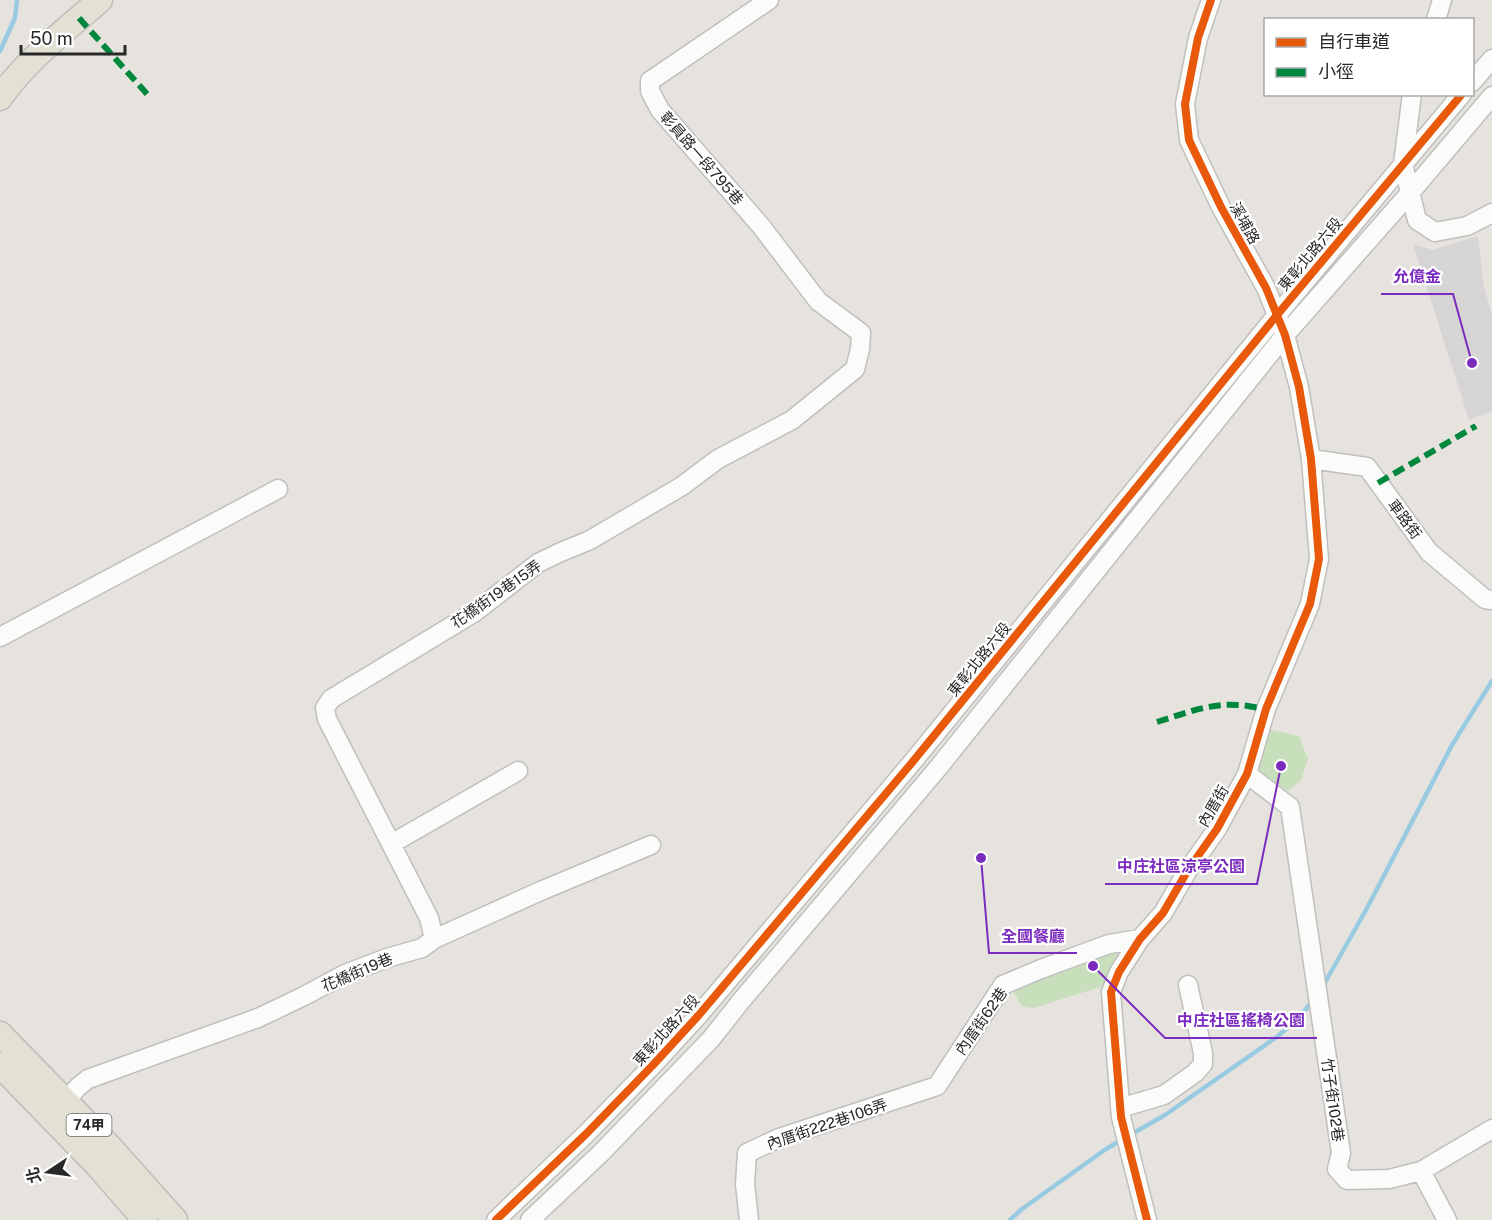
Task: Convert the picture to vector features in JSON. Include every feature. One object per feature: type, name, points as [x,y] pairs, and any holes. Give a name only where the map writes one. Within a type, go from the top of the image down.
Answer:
[{"type":"main road","points":[[0,98],[11,82],[100,0]]},
{"type":"main road","name":"74甲","points":[[0,1034],[109,1146],[175,1220]]},
{"type":"main road","name":"74甲","points":[[0,1065],[98,1166],[145,1220]]},
{"type":"street","name":"彰員路一段795巷","points":[[769,0],[650,81],[650,91],[660,110],[761,226],[818,301],[861,333]]},
{"type":"street","name":"溪埔路","points":[[1211,0],[1198,38],[1185,104],[1189,140],[1221,207],[1266,288],[1285,334],[1299,387],[1311,459]]},
{"type":"street","points":[[1437,18],[1442,0]]},
{"type":"street","points":[[1474,81],[1492,59]]},
{"type":"street","points":[[1412,96],[1403,164],[1417,220],[1435,232],[1467,226],[1492,213]]},
{"type":"street","name":"東彰北路六段","points":[[496,1220],[586,1134],[698,1016],[910,765],[1277,315],[1460,96]]},
{"type":"street","points":[[530,1220],[601,1153],[711,1039],[945,759],[1285,334],[1410,194],[1492,96]]},
{"type":"street","name":"花橋街19巷15弄","points":[[434,939],[429,918],[327,719],[325,708],[331,699],[475,612],[538,563],[590,540],[682,486],[718,459],[792,420],[855,369],[861,333]]},
{"type":"street","name":"車路街","points":[[1311,459],[1367,467],[1429,552],[1490,605]]},
{"type":"street","name":"內厝街","points":[[1147,1220],[1121,1117],[1111,992],[1119,972],[1140,939],[1163,914],[1188,870],[1217,829],[1247,774],[1266,709],[1310,604],[1319,559],[1311,459]]},
{"type":"street","points":[[0,636],[278,489]]},
{"type":"street","points":[[391,844],[518,771]]},
{"type":"street","name":"竹子街102巷","points":[[1247,774],[1290,807],[1341,1153],[1337,1169],[1347,1180],[1389,1179],[1421,1172],[1492,1129]]},
{"type":"street","name":"花橋街19巷","points":[[66,1101],[88,1079],[258,1018],[345,974],[422,948],[434,939],[651,845]]},
{"type":"street","name":"內厝街62巷","points":[[937,1086],[1003,985],[1109,944],[1140,939]]},
{"type":"street","points":[[1120,1108],[1164,1095],[1195,1073],[1203,1064],[1203,1053],[1188,985]]},
{"type":"street","name":"內厝街222巷106弄","points":[[749,1220],[745,1184],[747,1153],[779,1138],[937,1086]]},
{"type":"street","points":[[1421,1172],[1445,1219]]},
{"type":"shaded area","points":[[1478,236],[1484,287],[1492,315],[1492,411],[1469,420],[1413,244],[1433,250]]},
{"type":"green space","points":[[1271,730],[1299,736],[1308,759],[1301,780],[1288,791],[1253,773]]},
{"type":"green space","points":[[1117,949],[1116,982],[1034,1008],[1022,1006],[1009,986]]},
{"type":"waterway","points":[[0,51],[15,18],[17,0]]},
{"type":"waterway","points":[[1323,986],[1366,910],[1452,745],[1492,681]]},
{"type":"waterway","points":[[1130,1135],[1165,1115],[1278,1036],[1299,1018],[1313,1000]]},
{"type":"waterway","points":[[1010,1220],[1022,1209],[1123,1139]]},
{"type":"marked path","points":[[79,18],[147,94]]},
{"type":"marked path","points":[[1378,483],[1476,426]]},
{"type":"marked path","points":[[1157,722],[1217,706],[1241,705],[1266,709]]},
{"type":"cycle path","points":[[1147,1220],[1121,1117],[1111,992],[1119,972],[1140,939],[1163,913],[1188,870],[1217,829],[1247,774],[1266,709],[1310,604],[1319,559],[1311,459],[1299,387],[1285,335],[1266,288],[1221,207],[1189,140],[1185,104],[1198,38],[1211,0]]},
{"type":"cycle path","points":[[496,1220],[586,1134],[698,1016],[910,765],[1277,315],[1460,96]]},
{"type":"place","name":"允億金","points":[[1472,363]]},
{"type":"place","name":"中庄社區涼亭公園","points":[[1281,766]]},
{"type":"place","name":"全國餐廳","points":[[981,858]]},
{"type":"place","name":"中庄社區搖椅公園","points":[[1093,966]]}]
